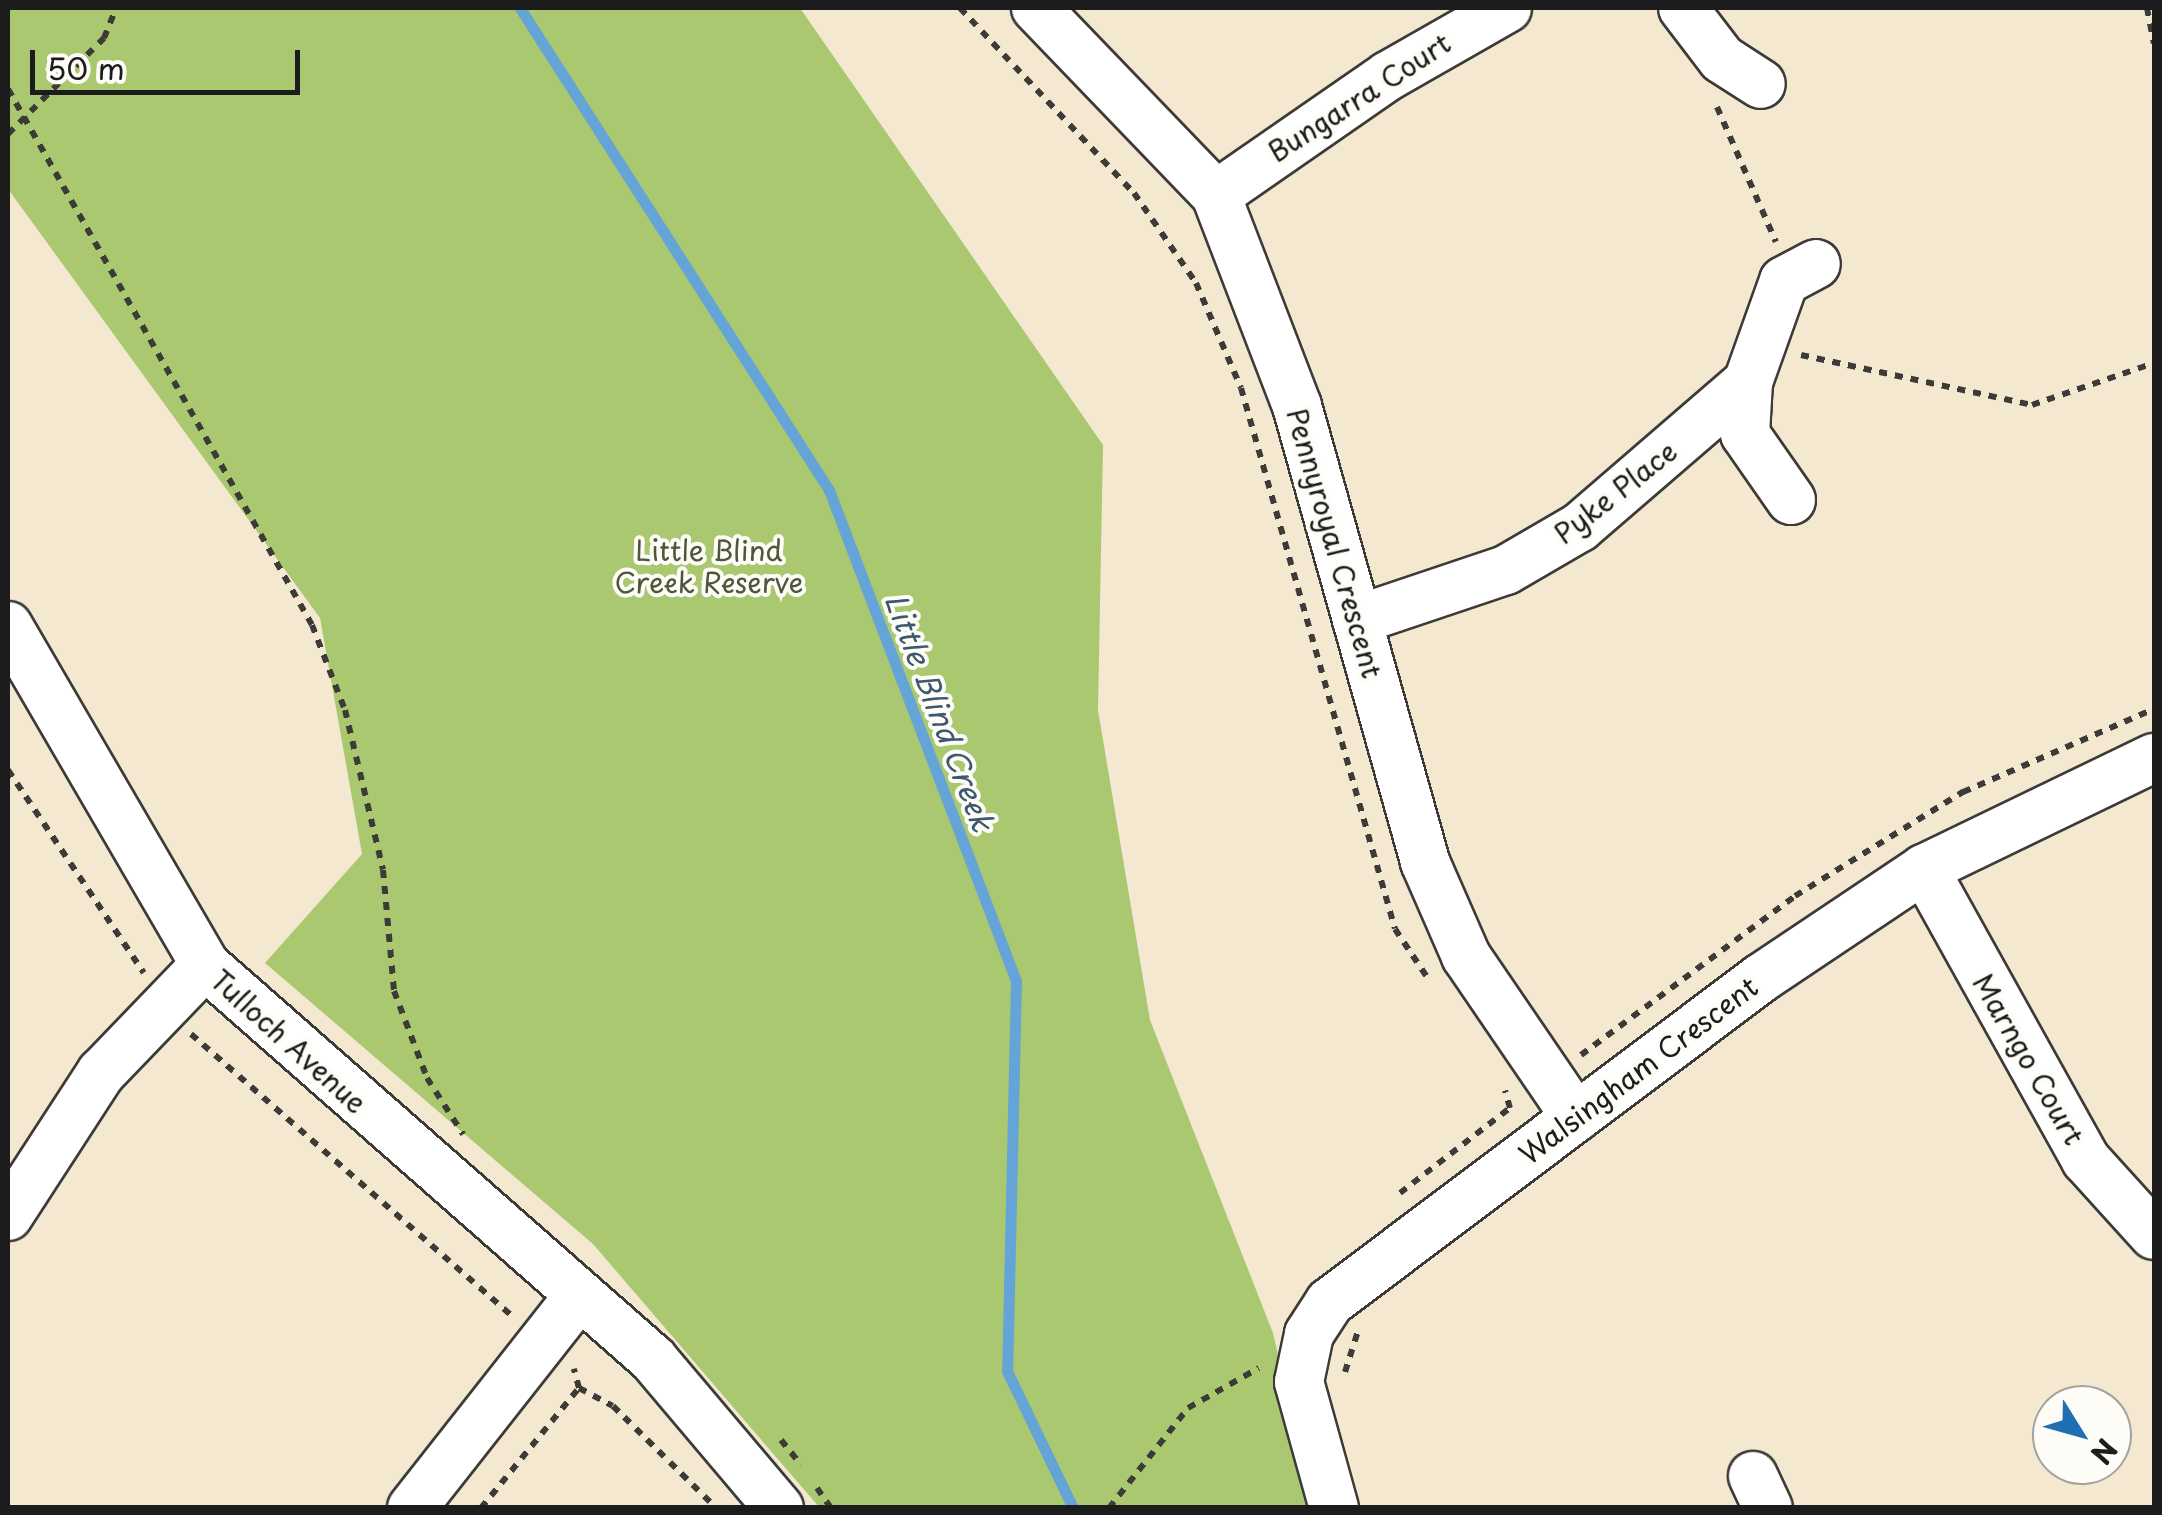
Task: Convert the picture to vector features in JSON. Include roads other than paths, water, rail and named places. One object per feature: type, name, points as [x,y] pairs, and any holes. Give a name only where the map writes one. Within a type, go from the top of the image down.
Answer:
[{"type":"street","name":"Pennyroyal Crescent","points":[[1036,8],[1216,195],[1297,406],[1425,862],[1466,956],[1576,1117]]},
{"type":"street","name":"Bungarra Court","points":[[1216,195],[1388,76],[1508,8]]},
{"type":"street","points":[[1683,8],[1722,59],[1762,84]]},
{"type":"street","name":"Pyke Place","points":[[1791,500],[1745,434],[1748,382],[1800,272]]},
{"type":"street","name":"Pyke Place","points":[[1356,620],[1506,570],[1580,527],[1748,382]]},
{"type":"street","name":"Tulloch Avenue","points":[[8,626],[204,964],[653,1359],[779,1508]]},
{"type":"street","name":"Walsingham Crescent","points":[[1334,1508],[1299,1382],[1309,1334],[1330,1302],[1576,1117],[1924,869],[2154,758]]},
{"type":"street","name":"Marngo Court","points":[[1924,869],[2086,1160],[2154,1235]]},
{"type":"street","points":[[8,1216],[65,1120],[204,964]]},
{"type":"street","points":[[412,1508],[579,1296]]},
{"type":"waterway","name":"Little Blind Creek","points":[[520,8],[829,490],[1016,981],[1007,1371],[1073,1508]]},
{"type":"park label","name":"Little Blind Creek Reserve","points":[[709,566]]}]
